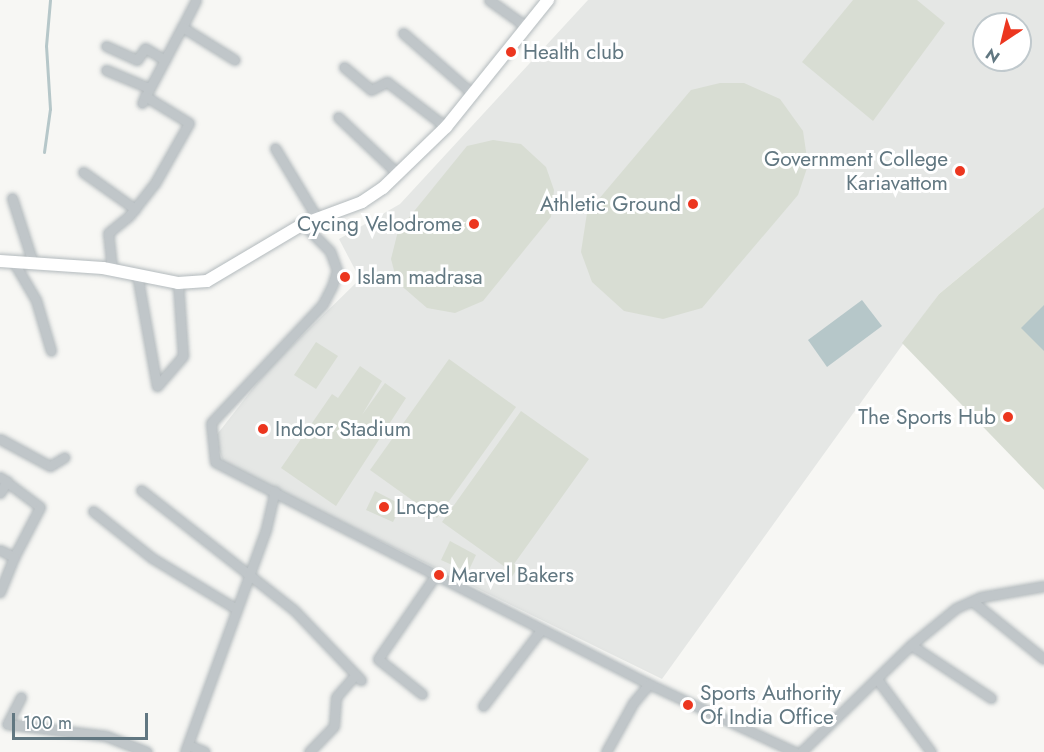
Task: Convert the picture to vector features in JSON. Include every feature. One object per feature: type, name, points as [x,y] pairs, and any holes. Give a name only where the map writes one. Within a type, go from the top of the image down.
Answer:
[{"type":"main road","points":[[6,261],[112,269],[178,284],[216,277],[303,224],[362,202],[398,174],[446,127],[524,25],[548,0]]},
{"type":"street","points":[[146,96],[196,0]]},
{"type":"street","points":[[489,0],[524,25]]},
{"type":"street","points":[[182,27],[235,60]]},
{"type":"street","points":[[403,33],[473,94]]},
{"type":"street","points":[[106,46],[137,60],[145,48],[165,60]]},
{"type":"street","points":[[344,67],[371,90],[387,82],[446,127]]},
{"type":"street","points":[[106,70],[189,123],[135,209],[108,233],[112,269]]},
{"type":"street","points":[[338,117],[398,174]]},
{"type":"street","points":[[275,148],[317,218]]},
{"type":"street","points":[[83,172],[135,209]]},
{"type":"street","points":[[12,198],[33,263]]},
{"type":"street","points":[[303,224],[330,251],[337,270],[332,286],[304,326],[211,423],[215,462],[229,473],[275,491],[541,630],[789,751]]},
{"type":"street","points":[[6,261],[36,300],[51,351]]},
{"type":"street","points":[[137,274],[157,386],[183,356],[178,284]]},
{"type":"street","points":[[0,439],[50,465],[64,457]]},
{"type":"street","points":[[0,493],[4,479],[40,507],[14,557],[0,592]]},
{"type":"street","points":[[141,490],[248,577],[294,610],[359,677],[336,697],[334,726],[309,752]]},
{"type":"street","points":[[205,752],[187,749],[235,608],[248,577],[275,491]]},
{"type":"street","points":[[93,511],[178,576],[235,608]]},
{"type":"street","points":[[0,550],[14,557]]},
{"type":"street","points":[[422,694],[378,659],[435,576]]},
{"type":"street","points":[[801,752],[911,645],[972,601],[1044,586]]},
{"type":"street","points":[[972,601],[1044,659]]},
{"type":"street","points":[[483,706],[541,630]]},
{"type":"street","points":[[911,645],[991,698]]},
{"type":"street","points":[[877,679],[931,752]]},
{"type":"street","points":[[606,752],[633,703],[649,684]]},
{"type":"street","points":[[21,697],[7,724],[105,736],[147,752]]},
{"type":"shaded area","points":[[588,0],[1044,0],[1044,207],[939,294],[662,679],[224,464],[215,437],[269,368],[360,279],[339,239],[400,204]]},
{"type":"shaded area","points":[[853,0],[917,0],[945,23],[873,121],[802,62]]},
{"type":"shaded area","name":"Athletic Ground","points":[[720,83],[744,83],[780,99],[803,131],[808,165],[798,195],[702,308],[663,319],[624,311],[592,282],[581,252],[587,213],[691,90]]},
{"type":"shaded area","name":"Cycing Velodrome","points":[[493,140],[521,144],[546,167],[554,190],[551,217],[483,301],[455,313],[427,308],[397,282],[391,259],[398,231],[467,146]]},
{"type":"shaded area","name":"The Sports Hub","points":[[1044,207],[1044,490],[902,343],[939,294]]},
{"type":"shaded area","points":[[862,300],[882,326],[827,367],[808,340]]},
{"type":"shaded area","points":[[1044,305],[1044,351],[1021,328]]},
{"type":"shaded area","points":[[316,342],[338,356],[316,389],[294,375]]},
{"type":"shaded area","points":[[449,359],[516,407],[437,518],[370,470]]},
{"type":"shaded area","points":[[360,366],[382,381],[362,415],[385,383],[406,398],[336,506],[281,468],[332,394],[338,398]]},
{"type":"shaded area","points":[[521,411],[589,459],[514,564],[518,567],[510,580],[501,574],[505,567],[442,522]]},
{"type":"shaded area","name":"Lncpe","points":[[375,491],[402,505],[393,522],[366,510]]},
{"type":"shaded area","name":"Lncpe","points":[[450,541],[476,555],[468,572],[441,560]]},
{"type":"waterway","points":[[44,152],[50,109],[46,46],[50,0]]},
{"type":"place","name":"Health club","points":[[511,52]]},
{"type":"place","name":"Government College Kariavattom","points":[[960,171]]},
{"type":"place","name":"Athletic Ground","points":[[693,204]]},
{"type":"place","name":"Cycing Velodrome","points":[[474,224]]},
{"type":"place","name":"Islam madrasa","points":[[345,277]]},
{"type":"place","name":"The Sports Hub","points":[[1008,417]]},
{"type":"place","name":"Indoor Stadium","points":[[263,429]]},
{"type":"place","name":"Lncpe","points":[[384,507]]},
{"type":"place","name":"Marvel Bakers","points":[[439,575]]},
{"type":"place","name":"Sports Authority Of India Office","points":[[688,705]]}]
